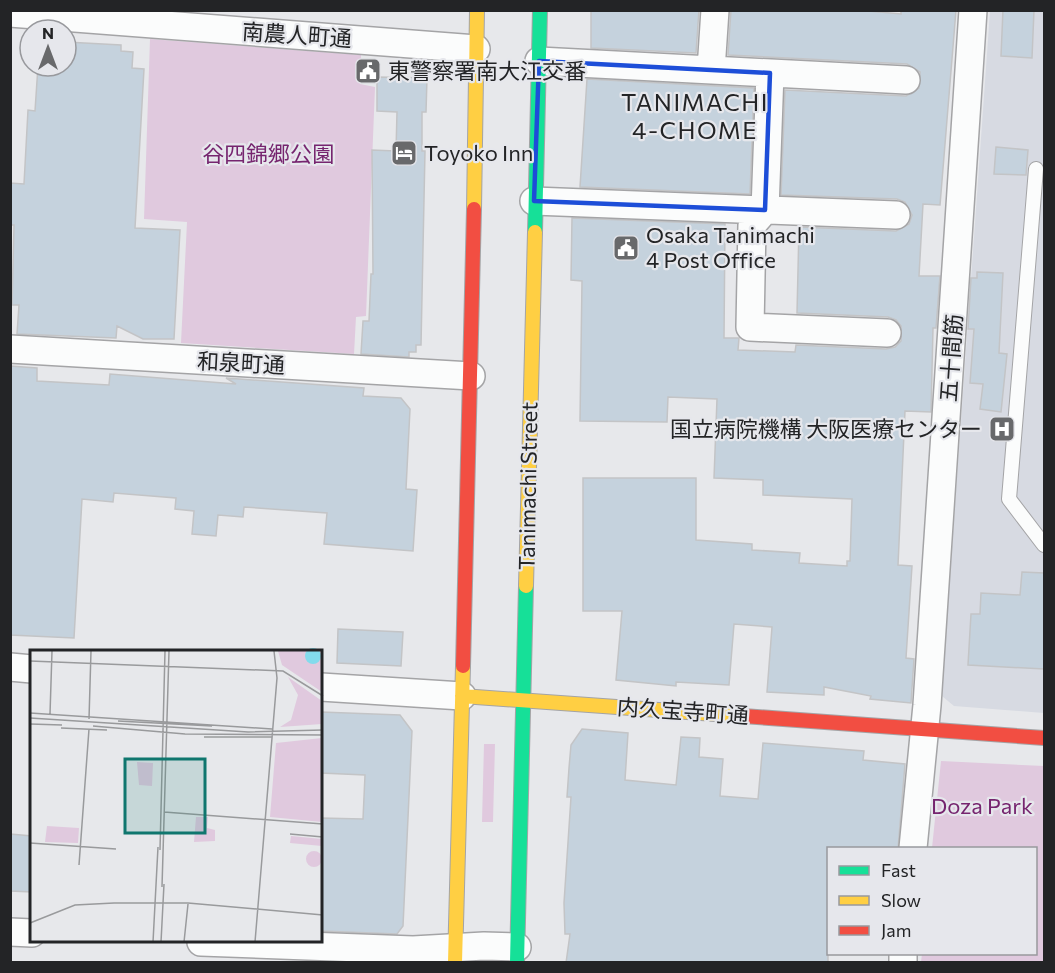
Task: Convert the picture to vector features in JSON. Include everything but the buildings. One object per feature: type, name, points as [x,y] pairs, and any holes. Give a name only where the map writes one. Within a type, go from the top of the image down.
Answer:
[{"type":"main road","points":[[455,955],[471,376],[477,10]]},
{"type":"main road","name":"Tanimachi Street","points":[[517,955],[540,10]]},
{"type":"main road","name":"内久宝寺町通","points":[[462,696],[1044,738]]},
{"type":"street","points":[[711,70],[715,10]]},
{"type":"street","name":"五十間筋","points":[[913,847],[925,728],[973,10]]},
{"type":"street","name":"南農人町通","points":[[10,13],[476,49]]},
{"type":"street","points":[[539,61],[906,80]]},
{"type":"street","points":[[770,73],[765,210],[752,225],[750,327],[887,333]]},
{"type":"street","points":[[534,201],[896,215]]},
{"type":"street","name":"和泉町通","points":[[10,349],[471,376]]},
{"type":"street","points":[[10,667],[30,669]]},
{"type":"street","name":"内久宝寺町通","points":[[322,687],[462,696]]},
{"type":"street","points":[[10,932],[30,933]]},
{"type":"street","points":[[209,943],[311,955],[413,950],[455,955],[517,955]]},
{"type":"lane","points":[[1036,169],[1009,499],[1044,545]]},
{"type":"highlighted area","points":[[539,61],[770,73],[765,210],[534,201]]},
{"type":"shaded area","name":"国立病院機構 大阪医療センター","points":[[990,11],[1044,11],[1044,713],[954,706],[931,687],[940,588],[951,562]]},
{"type":"green space","name":"谷四錦郷公園","points":[[150,39],[361,55],[360,84],[375,87],[366,316],[356,317],[354,354],[181,343],[187,222],[144,219]]},
{"type":"green space","points":[[484,744],[495,744],[493,822],[482,822]]},
{"type":"green space","name":"Doza Park","points":[[941,761],[1044,766],[1044,962],[921,962],[922,955],[1037,955],[1037,847],[932,847]]},
{"type":"traffic: fast","points":[[535,232],[540,10]]},
{"type":"traffic: fast","points":[[517,962],[526,586]]},
{"type":"traffic: slow","points":[[474,209],[477,10]]},
{"type":"traffic: slow","points":[[526,586],[535,232]]},
{"type":"traffic: slow","points":[[455,962],[463,666]]},
{"type":"traffic: slow","points":[[462,696],[743,716]]},
{"type":"traffic: jam","points":[[463,666],[474,209]]},
{"type":"traffic: jam","points":[[743,716],[1044,738]]},
{"type":"place","name":"東警察署南大江交番","points":[[368,71]]},
{"type":"place","name":"Toyoko Inn","points":[[404,153]]},
{"type":"place","name":"Osaka Tanimachi 4 Post Office","points":[[626,248]]},
{"type":"place","name":"国立病院機構 大阪医療センター","points":[[1002,429]]},
{"type":"district","name":"TANIMACHI 4-CHOME","points":[[695,117]]}]
